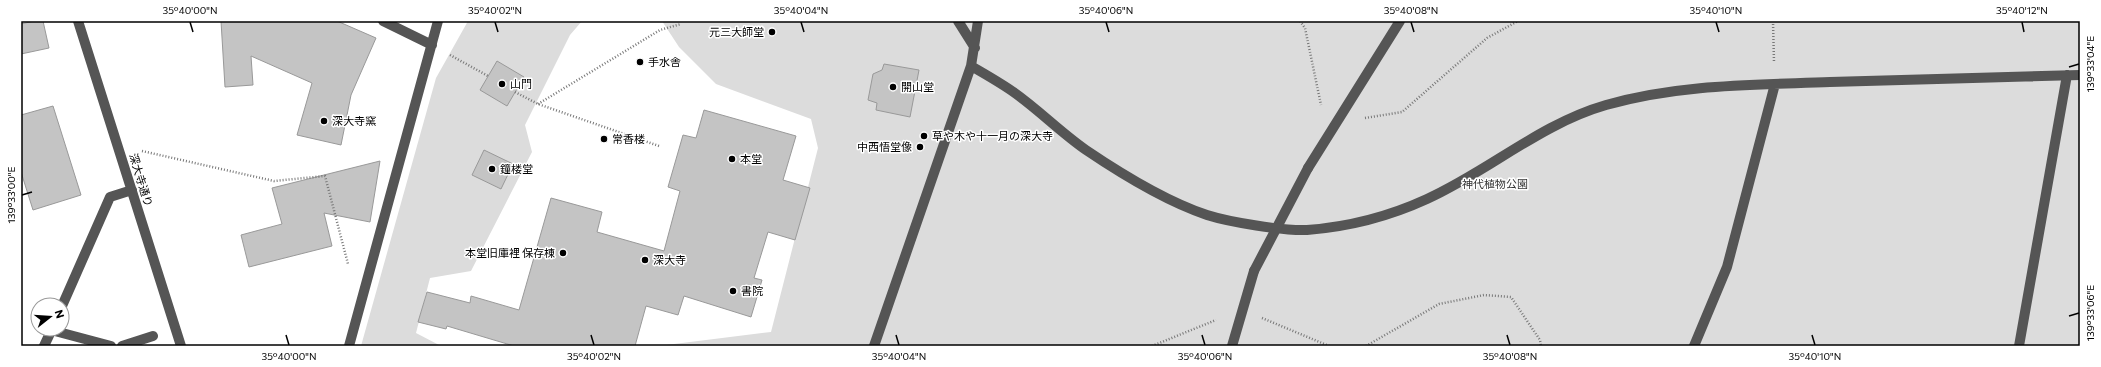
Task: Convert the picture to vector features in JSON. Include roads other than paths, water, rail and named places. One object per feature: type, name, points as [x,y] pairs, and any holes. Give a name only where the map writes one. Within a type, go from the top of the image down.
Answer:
[{"type":"street","name":"深大寺通り","points":[[78,21],[181,346]]},
{"type":"street","points":[[384,21],[432,45]]},
{"type":"street","points":[[349,346],[438,21]]},
{"type":"street","points":[[958,21],[975,48]]},
{"type":"street","points":[[874,346],[971,66],[978,21]]},
{"type":"street","points":[[1232,346],[1254,271],[1308,168],[1400,21]]},
{"type":"street","points":[[971,66],[1012,91],[1086,149],[1136,181],[1171,199],[1207,215],[1249,224],[1304,230],[1352,223],[1400,211],[1462,182],[1526,140],[1558,124],[1604,105],[1676,90],[1744,84],[2080,75]]},
{"type":"street","points":[[2019,346],[2067,75]]},
{"type":"street","points":[[1694,346],[1727,267],[1775,84]]},
{"type":"street","points":[[66,297],[110,197],[132,190]]},
{"type":"street","points":[[70,334],[111,346]]},
{"type":"street","points":[[122,346],[153,336]]},
{"type":"place","name":"元三大師堂","points":[[772,32]]},
{"type":"place","name":"手水舎","points":[[640,62]]},
{"type":"place","name":"山門","points":[[502,84]]},
{"type":"place","name":"開山堂","points":[[893,87]]},
{"type":"place","name":"深大寺窯","points":[[324,121]]},
{"type":"place","name":"草や木や十一月の深大寺","points":[[924,136]]},
{"type":"place","name":"常香楼","points":[[604,139]]},
{"type":"place","name":"中西悟堂像","points":[[920,147]]},
{"type":"place","name":"本堂","points":[[732,159]]},
{"type":"place","name":"鐘楼堂","points":[[492,169]]},
{"type":"place","name":"本堂旧庫裡 保存棟","points":[[563,253]]},
{"type":"place","name":"深大寺","points":[[645,260]]},
{"type":"place","name":"書院","points":[[733,291]]},
{"type":"park label","name":"神代植物公園","points":[[1495,184]]}]
